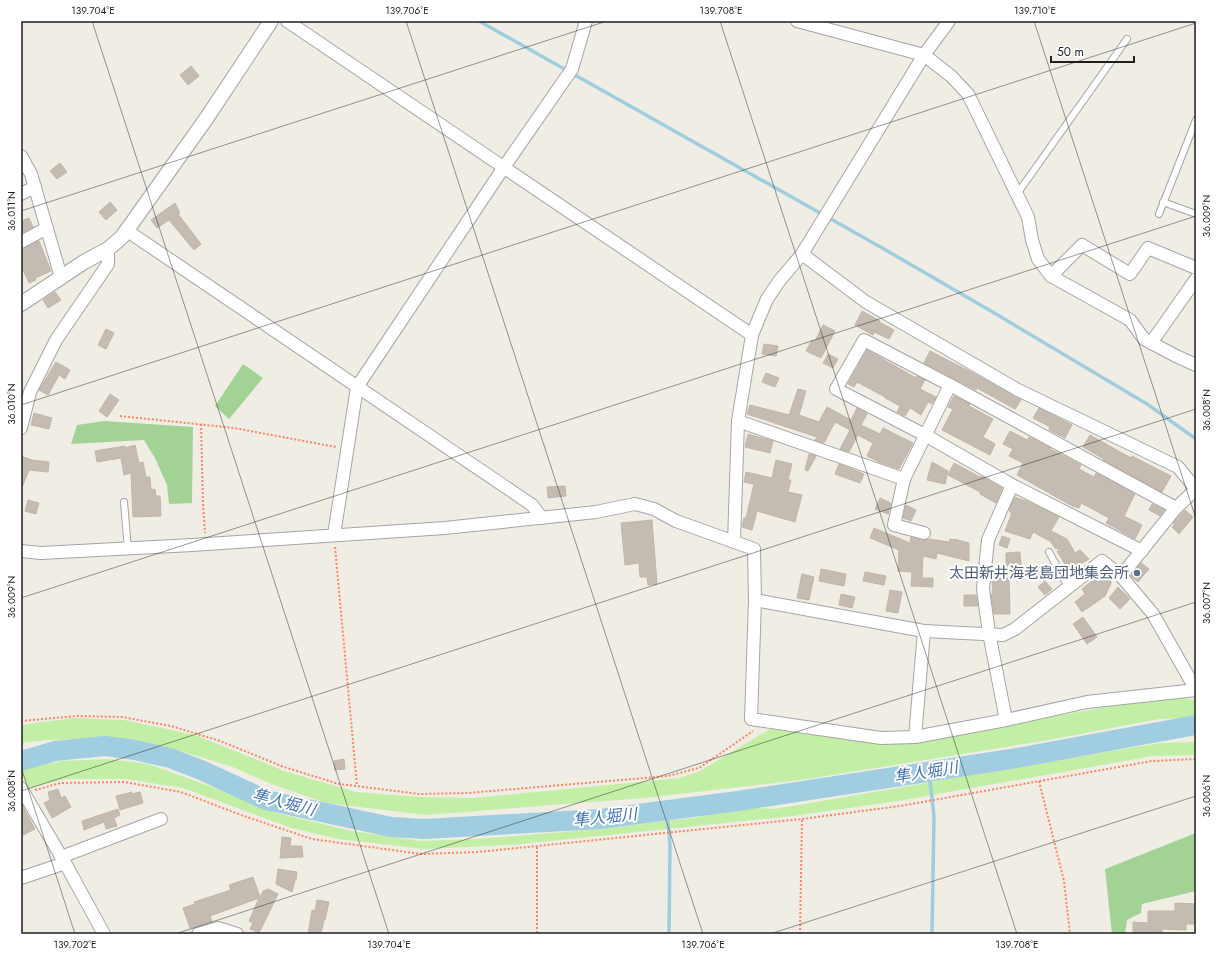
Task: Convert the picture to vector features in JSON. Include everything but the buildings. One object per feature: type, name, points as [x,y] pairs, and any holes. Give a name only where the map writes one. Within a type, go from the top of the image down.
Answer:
[{"type":"street","points":[[21,304],[84,262],[108,249],[122,237],[206,119],[271,21]]},
{"type":"street","points":[[287,21],[752,334]]},
{"type":"street","points":[[334,535],[357,387],[504,167],[572,69],[586,21]]},
{"type":"street","points":[[797,21],[924,55],[951,76],[968,94],[1028,217],[1032,240],[1038,259],[1051,276],[1130,320],[1144,340],[1196,365]]},
{"type":"street","points":[[734,542],[738,421],[752,334],[767,299],[802,254],[924,55],[950,21]]},
{"type":"street","points":[[21,156],[31,174],[26,190],[47,228],[61,277]]},
{"type":"street","points":[[21,242],[47,228]]},
{"type":"street","points":[[126,230],[532,505],[542,518]]},
{"type":"street","points":[[1051,276],[1082,245],[1130,274],[1148,248],[1196,268]]},
{"type":"street","points":[[21,428],[30,392],[56,340],[108,264],[108,249]]},
{"type":"street","points":[[802,254],[866,302],[1011,386],[1178,468],[1196,489],[1176,508],[1121,576]]},
{"type":"street","points":[[1151,343],[1196,279]]},
{"type":"street","points":[[1142,551],[1012,485],[926,435],[836,389],[864,340],[1176,508]]},
{"type":"street","points":[[924,533],[894,525],[904,480],[950,385]]},
{"type":"street","points":[[738,421],[904,480]]},
{"type":"street","points":[[1006,720],[989,633],[983,590],[988,540],[1012,485]]},
{"type":"street","points":[[21,551],[41,553],[128,549],[445,528],[596,512],[635,504],[654,509],[676,521],[754,549],[751,719],[881,738],[915,737],[1006,720],[1087,702],[1196,690],[1153,614],[1121,576],[1102,561],[1015,629],[1003,635],[989,633],[924,631],[754,600]]},
{"type":"street","points":[[915,737],[924,631]]},
{"type":"street","points":[[24,797],[63,860],[104,934]]},
{"type":"street","points":[[21,878],[162,819]]},
{"type":"street","points":[[198,934],[218,928],[237,934]]},
{"type":"lane","points":[[1017,195],[1127,39]]},
{"type":"lane","points":[[1158,214],[1196,120]]},
{"type":"lane","points":[[1163,202],[1196,214]]},
{"type":"lane","points":[[124,502],[128,549]]},
{"type":"lane","points":[[1049,552],[1068,587]]},
{"type":"path","points":[[120,416],[234,428],[347,449]]},
{"type":"path","points":[[201,424],[203,504],[206,544]]},
{"type":"path","points":[[334,535],[357,786]]},
{"type":"path","points":[[21,721],[77,716],[122,717],[171,726],[220,742],[284,767],[339,784],[420,794],[468,793],[668,776],[699,768],[768,721]]},
{"type":"path","points":[[24,797],[61,783],[124,782],[181,792],[241,815],[312,839],[421,854],[478,852],[536,847],[802,819],[900,806],[1152,761],[1196,759]]},
{"type":"path","points":[[1039,781],[1064,881],[1070,934]]},
{"type":"path","points":[[800,934],[802,819]]},
{"type":"path","points":[[536,847],[537,934]]},
{"type":"green space","points":[[243,364],[263,378],[229,419],[215,406]]},
{"type":"green space","points":[[104,421],[193,427],[192,503],[169,504],[167,485],[155,458],[144,440],[71,444],[77,425]]},
{"type":"green space","points":[[1181,698],[1196,700],[1196,718],[1159,719],[1049,740],[801,780],[644,798],[426,815],[326,803],[269,783],[233,767],[184,752],[106,739],[47,740],[21,743],[21,725],[73,718],[124,720],[195,735],[287,772],[356,792],[420,797],[474,798],[680,778],[700,771],[770,729],[900,744],[932,741],[995,727],[1134,702]]},
{"type":"green space","points":[[1196,742],[1196,755],[1153,756],[898,801],[793,816],[511,845],[424,849],[338,839],[288,827],[183,788],[126,779],[65,779],[29,788],[21,773],[21,770],[60,761],[109,759],[148,764],[215,788],[276,813],[352,831],[421,841],[476,839],[599,829],[700,817],[719,811],[759,808],[775,809],[1161,743]]},
{"type":"green space","points":[[1196,833],[1196,891],[1142,904],[1141,913],[1127,920],[1125,934],[1112,934],[1105,869]]},
{"type":"waterway","points":[[479,21],[884,249],[996,314],[1147,404],[1196,439]]},
{"type":"waterway","name":"隼人堀川","points":[[21,761],[55,751],[105,746],[135,750],[170,758],[201,770],[266,800],[391,827],[424,829],[600,819],[738,801],[1011,759],[1196,725]]},
{"type":"waterway","points":[[929,772],[934,816],[932,934]]},
{"type":"waterway","points":[[667,810],[670,846],[669,934]]},
{"type":"place","name":"太田新井海老島団地集会所","points":[[1137,573]]}]
